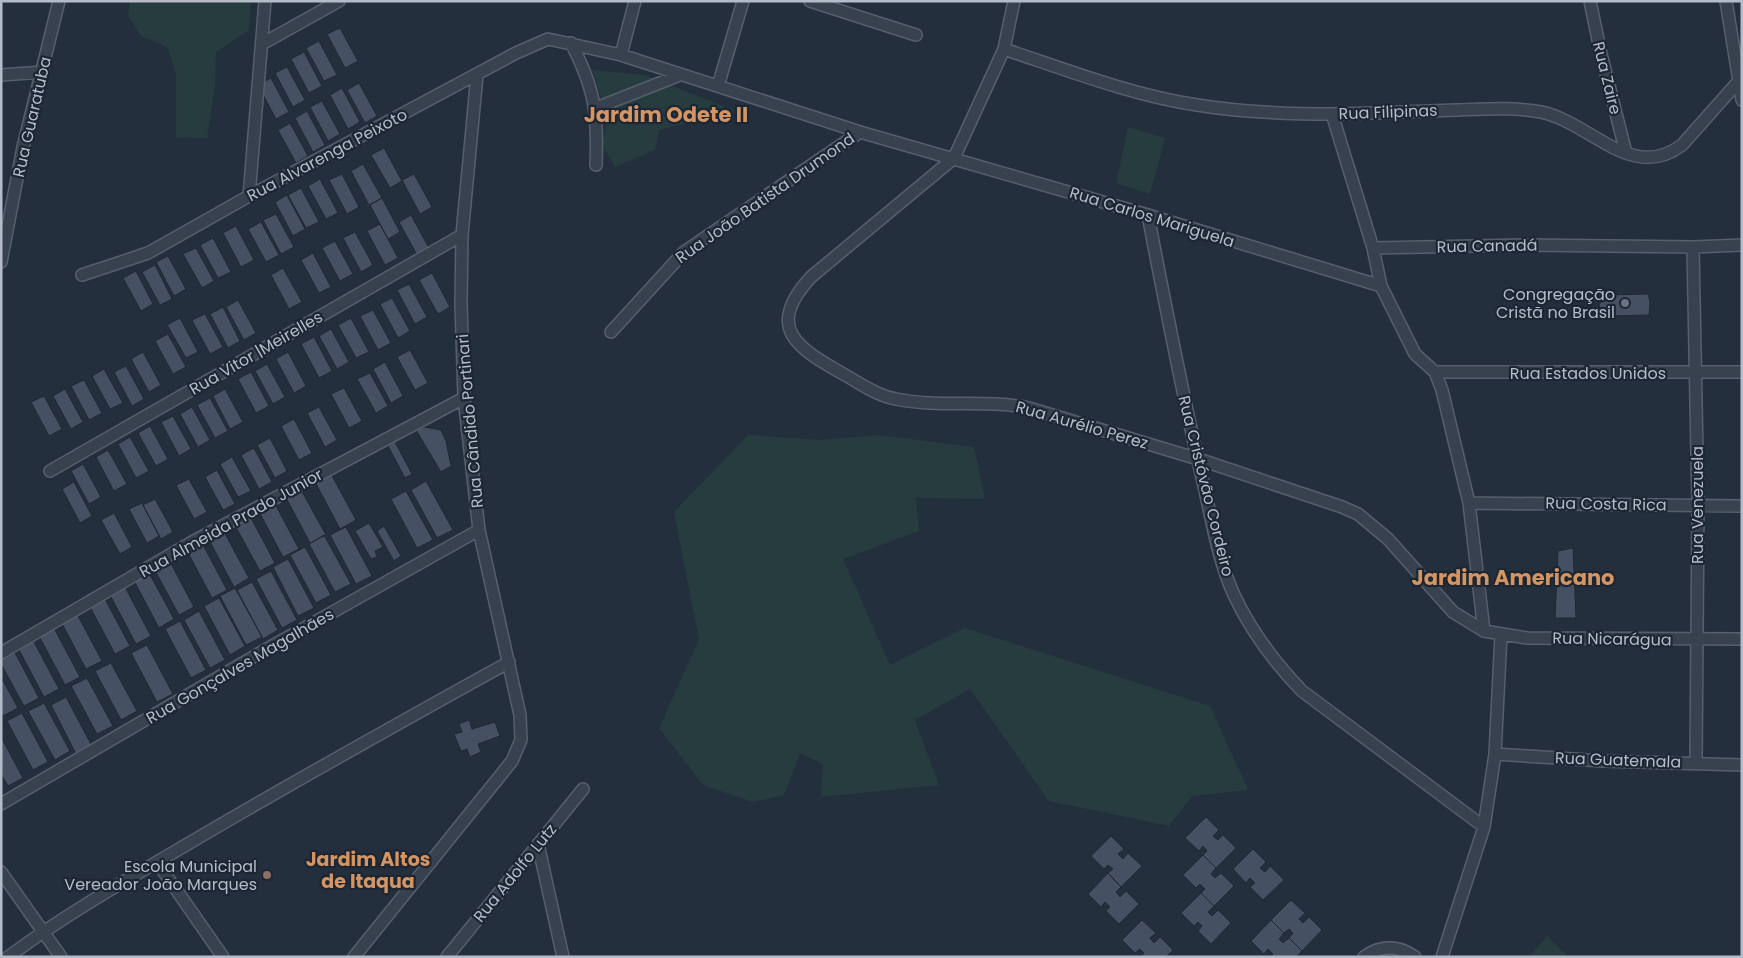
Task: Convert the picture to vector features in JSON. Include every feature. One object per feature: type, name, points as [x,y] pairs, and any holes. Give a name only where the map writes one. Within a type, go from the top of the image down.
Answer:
[{"type":"street","name":"Rua Guaratuba","points":[[1,262],[23,147],[59,1]]},
{"type":"street","points":[[249,196],[265,1]]},
{"type":"street","points":[[262,44],[339,1]]},
{"type":"street","points":[[621,56],[635,1]]},
{"type":"street","points":[[718,86],[743,1]]},
{"type":"street","points":[[810,1],[916,35]]},
{"type":"street","name":"Rua Aurélio Perez","points":[[1014,1],[1004,49],[954,158],[811,277],[799,290],[789,307],[788,322],[802,348],[821,362],[882,395],[894,399],[913,402],[1003,403],[1029,408],[1198,459],[1342,506],[1358,514],[1388,539],[1453,612],[1484,631]]},
{"type":"street","name":"Rua Zaire","points":[[1590,1],[1600,54],[1626,154]]},
{"type":"street","points":[[1726,1],[1742,100]]},
{"type":"street","name":"Rua Alvarenga Peixoto","points":[[82,275],[148,254],[249,196],[543,40],[553,39],[571,43]]},
{"type":"street","points":[[571,43],[589,81],[596,108],[596,165]]},
{"type":"street","name":"Rua Carlos Mariguela","points":[[571,43],[621,56],[860,132],[1148,214],[1381,286]]},
{"type":"street","name":"Rua Filipinas","points":[[1004,49],[1135,91],[1195,105],[1332,114],[1492,109],[1529,110],[1561,120],[1626,154],[1652,158],[1673,152],[1682,145],[1738,82]]},
{"type":"street","points":[[1,75],[43,72]]},
{"type":"street","name":"Rua Cândido Portinari","points":[[354,957],[512,761],[518,751],[522,731],[509,662],[479,530],[464,398],[461,303],[462,236],[477,75]]},
{"type":"street","points":[[596,108],[680,75]]},
{"type":"street","points":[[1332,114],[1373,248],[1381,286],[1415,354],[1435,372],[1442,390],[1470,503],[1484,631]]},
{"type":"street","name":"Rua João Batista Drumond","points":[[611,332],[684,252],[860,132]]},
{"type":"street","name":"Rua Cristóvão Cordeiro","points":[[1148,214],[1198,459],[1223,564],[1234,595],[1276,664],[1302,690],[1484,827]]},
{"type":"street","name":"Rua Vitor |Meirelles","points":[[50,471],[462,236]]},
{"type":"street","name":"Rua Canadá","points":[[1373,248],[1526,245],[1693,247],[1742,245]]},
{"type":"street","name":"Rua Venezuela","points":[[1693,247],[1698,505],[1696,763]]},
{"type":"street","name":"Rua Estados Unidos","points":[[1435,372],[1742,372]]},
{"type":"street","name":"Rua Almeida Prado Junior","points":[[1,653],[192,542],[464,398]]},
{"type":"street","name":"Rua Costa Rica","points":[[1470,503],[1742,506]]},
{"type":"street","name":"Rua Gonçalves Magalhães","points":[[1,804],[265,650],[479,530]]},
{"type":"street","name":"Rua Nicarágua","points":[[1484,631],[1501,635],[1586,640],[1742,639]]},
{"type":"street","points":[[1442,957],[1484,827],[1494,754],[1501,635]]},
{"type":"street","points":[[8,957],[43,931],[157,862],[328,762],[509,662]]},
{"type":"street","name":"Rua Guatemala","points":[[1494,754],[1603,761],[1742,765]]},
{"type":"street","name":"Rua Adolfo Lutz","points":[[447,957],[583,788]]},
{"type":"street","points":[[538,844],[563,957]]},
{"type":"street","points":[[157,862],[223,957]]},
{"type":"street","points":[[1,872],[61,957]]},
{"type":"street","points":[[1364,957],[1390,947],[1404,949],[1415,957]]},
{"type":"green space","points":[[130,1],[251,1],[249,30],[216,52],[215,87],[207,138],[176,137],[176,74],[167,47],[141,36],[128,16]]},
{"type":"green space","points":[[592,70],[645,75],[735,111],[659,130],[655,150],[615,167],[602,144],[608,118]]},
{"type":"green space","points":[[1128,127],[1165,138],[1150,194],[1116,183]]},
{"type":"green space","points":[[748,435],[820,440],[879,435],[974,447],[985,499],[916,498],[919,531],[843,559],[890,665],[965,628],[1210,706],[1248,790],[1192,796],[1169,826],[1049,801],[970,689],[915,720],[939,785],[821,797],[823,764],[800,753],[784,795],[753,802],[703,785],[659,728],[699,640],[674,512]]},
{"type":"green space","points":[[1547,936],[1569,957],[1529,957]]},
{"type":"building","points":[[340,28],[358,61],[345,68],[327,34]]},
{"type":"building","points":[[319,41],[337,75],[324,81],[306,48]]},
{"type":"building","points":[[304,52],[322,86],[309,93],[291,59]]},
{"type":"building","points":[[287,67],[305,100],[293,107],[275,73]]},
{"type":"building","points":[[271,78],[289,112],[276,119],[258,85]]},
{"type":"building","points":[[359,83],[377,116],[365,123],[347,90]]},
{"type":"building","points":[[342,88],[360,122],[348,129],[330,95]]},
{"type":"building","points":[[322,101],[340,134],[328,141],[310,107]]},
{"type":"building","points":[[307,111],[325,145],[313,152],[295,118]]},
{"type":"building","points":[[290,123],[308,156],[296,163],[278,130]]},
{"type":"building","points":[[384,148],[402,181],[390,188],[371,155]]},
{"type":"building","points":[[363,164],[382,198],[369,205],[351,171]]},
{"type":"building","points":[[342,174],[359,207],[347,214],[329,180]]},
{"type":"building","points":[[414,174],[432,207],[420,214],[402,180]]},
{"type":"building","points":[[320,179],[338,213],[326,219],[308,186]]},
{"type":"building","points":[[301,188],[319,222],[306,228],[288,195]]},
{"type":"building","points":[[287,195],[305,229],[293,236],[275,202]]},
{"type":"building","points":[[382,198],[400,232],[388,239],[370,205]]},
{"type":"building","points":[[276,214],[294,247],[281,254],[263,220]]},
{"type":"building","points":[[411,215],[429,248],[417,255],[399,222]]},
{"type":"building","points":[[261,222],[279,255],[266,262],[248,229]]},
{"type":"building","points":[[380,224],[398,258],[385,265],[367,231]]},
{"type":"building","points":[[236,226],[254,260],[241,267],[223,233]]},
{"type":"building","points":[[355,232],[373,265],[361,272],[343,238]]},
{"type":"building","points":[[213,238],[231,272],[218,278],[200,245]]},
{"type":"building","points":[[335,241],[353,274],[340,281],[322,248]]},
{"type":"building","points":[[196,248],[214,281],[202,288],[183,254]]},
{"type":"building","points":[[313,253],[331,287],[319,293],[301,260]]},
{"type":"building","points":[[168,256],[186,289],[174,296],[156,262]]},
{"type":"building","points":[[155,265],[172,299],[160,305],[142,272]]},
{"type":"building","points":[[283,268],[302,302],[289,309],[271,275]]},
{"type":"building","points":[[136,271],[153,304],[141,311],[123,278]]},
{"type":"building","points":[[432,273],[450,307],[438,314],[419,280]]},
{"type":"building","points":[[409,284],[427,317],[415,324],[397,290]]},
{"type":"building","name":"Congregação Cristã no Brasil","points":[[1648,294],[1650,302],[1649,315],[1602,316],[1599,305],[1606,295]]},
{"type":"building","points":[[392,298],[410,331],[398,338],[380,304]]},
{"type":"building","points":[[238,300],[256,333],[244,340],[226,307]]},
{"type":"building","points":[[223,307],[240,341],[228,348],[210,314]]},
{"type":"building","points":[[373,310],[391,343],[378,350],[360,316]]},
{"type":"building","points":[[205,314],[223,347],[210,354],[192,320]]},
{"type":"building","points":[[180,318],[198,352],[186,358],[167,325]]},
{"type":"building","points":[[351,318],[369,352],[356,358],[338,325]]},
{"type":"building","points":[[331,329],[349,362],[337,369],[319,336]]},
{"type":"building","points":[[168,334],[186,367],[173,374],[155,341]]},
{"type":"building","points":[[314,337],[332,371],[319,378],[301,344]]},
{"type":"building","points":[[410,350],[428,383],[415,390],[397,357]]},
{"type":"building","points":[[143,352],[161,385],[149,392],[131,359]]},
{"type":"building","points":[[288,352],[306,386],[294,393],[276,359]]},
{"type":"building","points":[[385,362],[403,396],[391,403],[373,369]]},
{"type":"building","points":[[267,364],[285,397],[273,404],[255,371]]},
{"type":"building","points":[[126,366],[144,399],[132,406],[114,372]]},
{"type":"building","points":[[104,369],[123,403],[110,409],[92,376]]},
{"type":"building","points":[[251,372],[269,406],[256,413],[238,379]]},
{"type":"building","points":[[370,373],[388,406],[376,413],[357,379]]},
{"type":"building","points":[[84,380],[102,413],[89,420],[71,386]]},
{"type":"building","points":[[344,388],[362,421],[349,428],[331,394]]},
{"type":"building","points":[[65,389],[83,422],[71,429],[53,396]]},
{"type":"building","points":[[225,389],[243,422],[230,429],[213,396]]},
{"type":"building","points":[[44,396],[62,429],[49,436],[31,402]]},
{"type":"building","points":[[210,398],[228,431],[215,438],[197,405]]},
{"type":"building","points":[[192,407],[210,440],[198,447],[180,414]]},
{"type":"building","points":[[319,407],[337,440],[325,447],[307,413]]},
{"type":"building","points":[[173,416],[191,449],[179,456],[161,422]]},
{"type":"building","points":[[294,419],[312,453],[299,460],[281,426]]},
{"type":"building","points":[[150,426],[168,459],[156,466],[138,433]]},
{"type":"building","points":[[424,427],[441,430],[446,441],[451,466],[441,472],[416,430]]},
{"type":"building","points":[[130,437],[149,471],[136,478],[118,444]]},
{"type":"building","points":[[270,438],[287,471],[275,478],[257,445]]},
{"type":"building","points":[[395,442],[412,474],[405,478],[388,446]]},
{"type":"building","points":[[254,448],[272,482],[259,489],[241,455]]},
{"type":"building","points":[[108,450],[127,484],[114,491],[96,457]]},
{"type":"building","points":[[232,457],[251,491],[238,497],[220,464]]},
{"type":"building","points":[[83,464],[101,497],[89,504],[71,471]]},
{"type":"building","points":[[217,470],[235,504],[223,510],[205,477]]},
{"type":"building","points":[[330,472],[356,520],[340,529],[314,480]]},
{"type":"building","points":[[189,479],[207,512],[194,519],[176,485]]},
{"type":"building","points":[[426,481],[453,530],[437,538],[411,490]]},
{"type":"building","points":[[74,482],[92,516],[80,523],[62,489]]},
{"type":"building","points":[[299,486],[326,535],[310,543],[284,494]]},
{"type":"building","points":[[406,491],[433,540],[417,548],[391,499]]},
{"type":"building","points":[[155,499],[173,532],[161,539],[143,505]]},
{"type":"building","points":[[273,500],[299,549],[283,557],[257,508]]},
{"type":"building","points":[[142,503],[159,536],[147,543],[129,509]]},
{"type":"building","points":[[114,513],[132,547],[120,554],[101,520]]},
{"type":"building","points":[[249,514],[275,563],[260,571],[233,522]]},
{"type":"building","points":[[369,523],[383,547],[375,551],[377,557],[371,559],[355,531]]},
{"type":"building","points":[[384,526],[401,556],[394,561],[377,531]]},
{"type":"building","points":[[346,527],[372,576],[356,584],[330,535]]},
{"type":"building","points":[[223,530],[249,578],[234,587],[208,538]]},
{"type":"building","points":[[324,535],[351,584],[335,592],[309,544]]},
{"type":"building","points":[[201,541],[227,590],[212,598],[186,549]]},
{"type":"building","points":[[305,547],[331,595],[316,603],[290,555]]},
{"type":"building","points":[[1573,548],[1576,618],[1555,618],[1558,551]]},
{"type":"building","points":[[168,558],[194,607],[179,615],[153,567]]},
{"type":"building","points":[[288,559],[314,608],[298,616],[273,567]]},
{"type":"building","points":[[148,571],[174,619],[159,628],[133,579]]},
{"type":"building","points":[[271,571],[297,620],[282,628],[256,579]]},
{"type":"building","points":[[252,582],[278,630],[263,639],[237,590]]},
{"type":"building","points":[[125,587],[151,636],[136,644],[110,595]]},
{"type":"building","points":[[235,588],[262,637],[246,645],[220,596]]},
{"type":"building","points":[[104,597],[130,646],[115,654],[89,605]]},
{"type":"building","points":[[219,598],[245,646],[230,655],[204,606]]},
{"type":"building","points":[[199,611],[225,660],[210,668],[184,620]]},
{"type":"building","points":[[76,612],[102,661],[86,669],[60,620]]},
{"type":"building","points":[[180,621],[206,670],[191,678],[165,629]]},
{"type":"building","points":[[54,628],[80,677],[65,685],[39,636]]},
{"type":"building","points":[[33,640],[59,689],[44,697],[18,648]]},
{"type":"building","points":[[147,645],[173,694],[157,702],[131,653]]},
{"type":"building","points":[[13,649],[39,698],[24,706],[1,664],[1,655]]},
{"type":"building","points":[[111,663],[137,711],[121,720],[95,671]]},
{"type":"building","points":[[1,677],[18,708],[3,716],[1,714]]},
{"type":"building","points":[[87,678],[113,726],[97,734],[71,686]]},
{"type":"building","points":[[66,697],[92,746],[76,754],[51,705]]},
{"type":"building","points":[[44,703],[70,751],[55,760],[28,711]]},
{"type":"building","points":[[22,713],[48,762],[33,770],[7,721]]},
{"type":"building","points":[[469,720],[472,729],[495,722],[500,736],[478,744],[481,752],[470,757],[467,749],[461,751],[454,734],[462,732],[459,724]]},
{"type":"building","points":[[1,737],[23,778],[8,786],[1,774]]},
{"type":"building","points":[[1206,817],[1219,830],[1213,836],[1218,840],[1223,835],[1236,848],[1216,868],[1203,855],[1207,851],[1203,846],[1199,851],[1185,838]]},
{"type":"building","points":[[1111,836],[1124,849],[1118,854],[1123,859],[1128,853],[1142,866],[1121,887],[1108,873],[1113,869],[1108,865],[1104,869],[1091,856]]},
{"type":"building","points":[[1253,849],[1266,862],[1260,868],[1265,872],[1270,866],[1284,880],[1263,900],[1250,887],[1255,883],[1250,878],[1246,883],[1233,869]]},
{"type":"building","points":[[1203,855],[1216,868],[1211,874],[1215,878],[1221,873],[1234,886],[1214,906],[1201,893],[1205,889],[1200,884],[1196,888],[1183,875]]},
{"type":"building","points":[[1108,873],[1121,887],[1116,892],[1120,897],[1126,891],[1139,904],[1119,924],[1106,911],[1110,907],[1105,902],[1101,907],[1088,894]]},
{"type":"building","points":[[1201,893],[1214,906],[1208,912],[1212,916],[1218,910],[1231,923],[1211,944],[1198,931],[1202,926],[1198,922],[1194,926],[1181,913]]},
{"type":"building","points":[[1291,900],[1305,913],[1299,919],[1303,923],[1309,917],[1322,930],[1302,951],[1289,938],[1293,933],[1289,929],[1284,933],[1271,920]]},
{"type":"building","points":[[1142,920],[1156,933],[1150,938],[1154,943],[1160,937],[1173,950],[1166,957],[1141,957],[1144,953],[1140,949],[1135,953],[1122,940]]},
{"type":"building","points":[[1271,920],[1284,933],[1279,939],[1283,943],[1289,938],[1302,951],[1296,957],[1270,957],[1273,954],[1268,949],[1264,954],[1251,941]]},
{"type":"place","name":"Congregação Cristã no Brasil","points":[[1625,303]]},
{"type":"place","name":"Escola Municipal Vereador João Marques","points":[[267,875]]},
{"type":"district","name":"Jardim Odete II","points":[[666,114]]},
{"type":"district","name":"Jardim Americano","points":[[1513,577]]},
{"type":"district","name":"Jardim Altos de Itaqua","points":[[368,870]]}]
